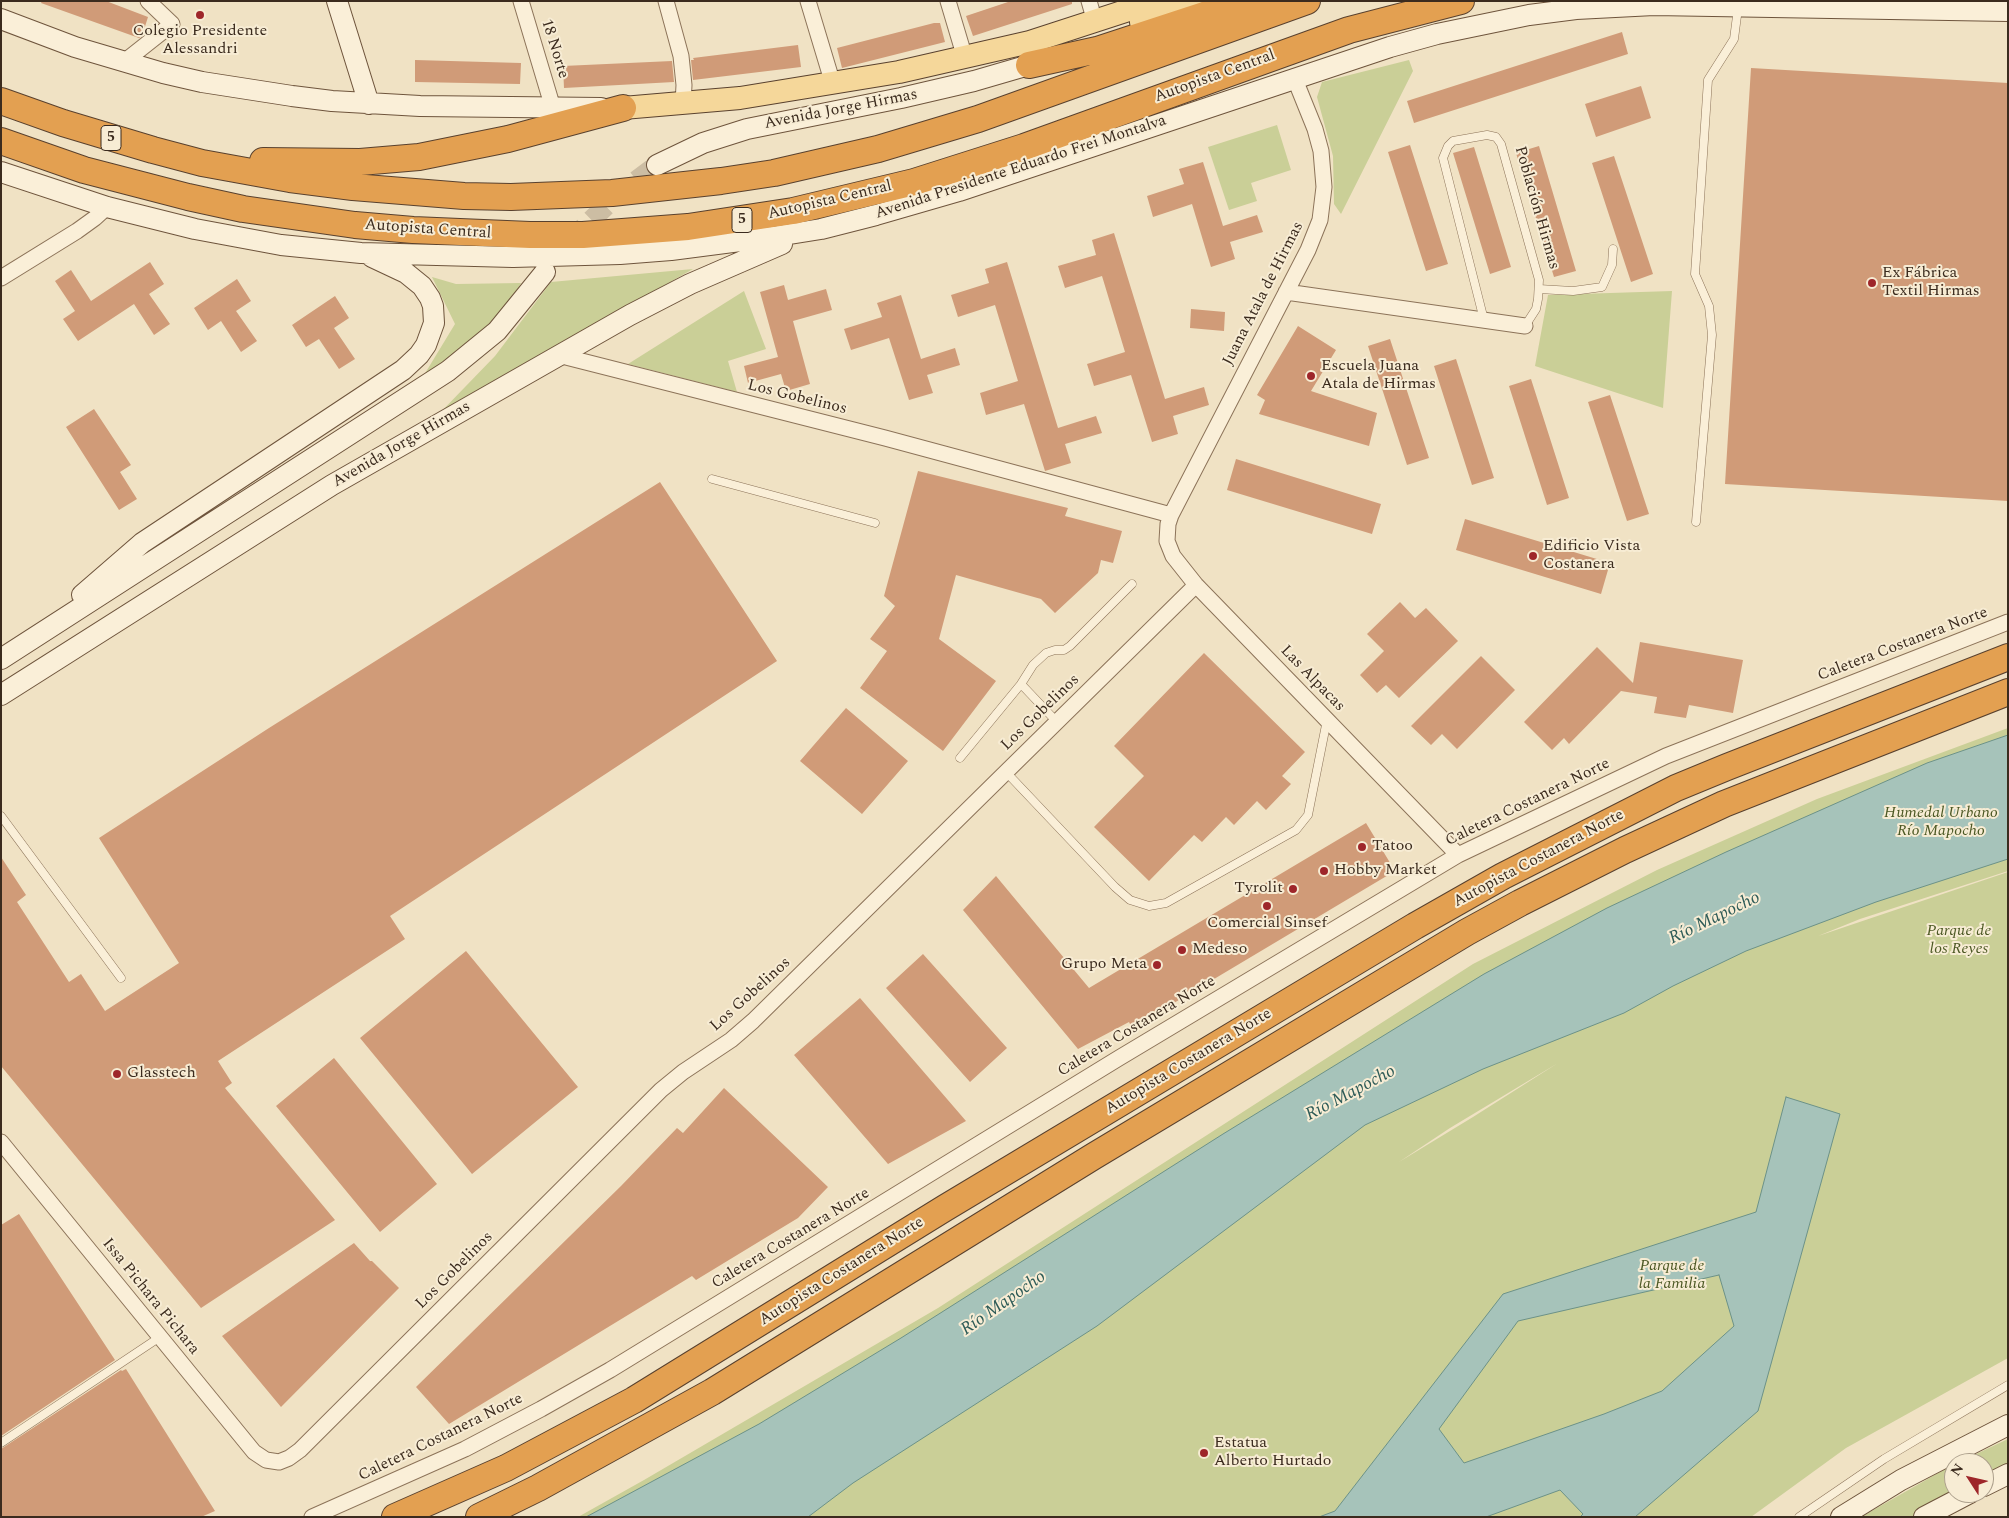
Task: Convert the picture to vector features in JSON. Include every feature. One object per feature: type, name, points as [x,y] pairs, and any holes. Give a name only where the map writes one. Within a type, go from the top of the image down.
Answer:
[{"type":"highway","points":[[1029,65],[1097,50],[1204,14],[1263,1]]},
{"type":"highway","name":"5","points":[[1,101],[105,136],[246,172],[329,184],[464,196],[511,197],[594,194],[721,181],[826,162],[929,135],[995,114],[1307,1]]},
{"type":"highway","name":"Autopista Central","points":[[1,142],[84,170],[188,197],[242,209],[355,225],[413,230],[530,235],[583,235],[688,227],[808,208],[914,182],[1024,147],[1349,30],[1461,1]]},
{"type":"highway","points":[[202,162],[360,162],[419,157],[508,139],[623,108]]},
{"type":"highway","name":"Autopista Costanera Norte","points":[[395,1517],[506,1468],[634,1400],[971,1192],[1415,926],[1503,876],[1676,788],[2008,657]]},
{"type":"highway","name":"Autopista Costanera Norte","points":[[479,1517],[538,1488],[712,1392],[1094,1156],[1520,903],[1625,850],[1724,804],[2008,692]]},
{"type":"main road","points":[[337,1],[369,104]]},
{"type":"main road","points":[[1,19],[75,47],[124,62],[202,82],[292,96],[369,104],[623,108],[683,104],[786,91],[833,84],[965,58],[1030,42],[1092,12],[1156,1]]},
{"type":"main road","points":[[1029,65],[1196,1]]},
{"type":"main road","name":"Avenida Presidente Eduardo Frei Montalva","points":[[1,172],[107,206],[238,238],[281,245],[361,253],[513,257],[620,254],[721,244],[821,228],[876,215],[959,191],[1294,77],[1390,47],[1437,34],[1529,15],[1624,6],[1738,5],[2008,11]]},
{"type":"main road","name":"Avenida Jorge Hirmas","points":[[657,166],[703,143],[747,129],[919,94],[1029,65]]},
{"type":"main road","name":"Avenida Jorge Hirmas","points":[[1,695],[332,485],[558,355],[690,284],[762,251],[821,228]]},
{"type":"main road","points":[[31,640],[142,543],[404,370],[419,355],[426,345],[434,323],[433,306],[430,298],[422,286],[406,273],[361,253]]},
{"type":"main road","name":"Avenida Jorge Hirmas","points":[[1,659],[448,371],[497,331],[545,272]]},
{"type":"main road","points":[[1841,1517],[1901,1480],[2008,1425]]},
{"type":"main road","points":[[1994,1481],[2008,1474]]},
{"type":"main road","points":[[1924,1517],[1951,1503]]},
{"type":"street","points":[[124,62],[172,24],[148,1]]},
{"type":"street","name":"18 Norte","points":[[521,1],[553,108]]},
{"type":"street","points":[[666,1],[681,56],[684,86],[683,104]]},
{"type":"street","points":[[808,1],[833,84]]},
{"type":"street","points":[[948,1],[965,58]]},
{"type":"street","name":"Juana Atala de Hirmas","points":[[1171,515],[1315,235],[1324,187],[1321,151],[1315,129],[1294,77]]},
{"type":"street","points":[[1,278],[77,231],[95,218],[107,206]]},
{"type":"street","name":"Población Hirmas","points":[[1286,292],[1525,326]]},
{"type":"street","name":"Los Gobelinos","points":[[558,355],[885,438],[1171,515]]},
{"type":"street","name":"Las Alpacas","points":[[1171,515],[1167,532],[1170,549],[1178,563],[1196,585],[1458,855]]},
{"type":"street","name":"Los Gobelinos","points":[[279,1462],[300,1450],[661,1090],[683,1072],[731,1040],[753,1021],[1196,585]]},
{"type":"street","name":"Caletera Costanera Norte","points":[[312,1517],[465,1449],[610,1370],[1119,1058],[1458,855],[1666,756],[2008,622]]},
{"type":"street","name":"Issa Pichara Pichara","points":[[1,1142],[254,1452],[266,1460],[279,1462]]},
{"type":"lane","points":[[1696,522],[1712,335],[1709,306],[1695,274],[1708,80],[1734,39],[1738,5]]},
{"type":"lane","name":"Población Hirmas","points":[[1484,320],[1443,165],[1444,152],[1453,141],[1487,135],[1496,137],[1499,140],[1539,280],[1536,309],[1525,326]]},
{"type":"lane","points":[[1539,289],[1573,290],[1602,288],[1612,266],[1613,249]]},
{"type":"lane","points":[[712,479],[875,523]]},
{"type":"lane","points":[[960,758],[1021,684],[1033,664],[1046,653],[1064,650],[1070,646],[1132,584]]},
{"type":"lane","points":[[1021,684],[1057,722]]},
{"type":"lane","points":[[1006,772],[1115,887],[1130,900],[1148,906],[1166,903],[1296,830],[1308,815],[1327,719]]},
{"type":"lane","points":[[1,816],[121,978]]},
{"type":"lane","points":[[1,1443],[160,1337]]},
{"type":"lane","points":[[1800,1517],[1884,1459],[2008,1385]]},
{"type":"green space","points":[[1409,60],[1413,71],[1341,214],[1334,204],[1333,156],[1317,97],[1322,82]]},
{"type":"green space","points":[[1277,125],[1291,170],[1251,183],[1257,201],[1229,210],[1208,147]]},
{"type":"green space","points":[[693,269],[436,417],[495,356],[551,282]]},
{"type":"green space","points":[[432,277],[456,284],[521,283],[514,297],[478,337],[424,375],[455,324]]},
{"type":"green space","points":[[744,291],[766,349],[728,361],[737,392],[628,364]]},
{"type":"green space","points":[[1672,291],[1663,408],[1535,366],[1548,295]]},
{"type":"green space","name":"Parque de la Familia","points":[[2008,728],[2008,871],[1860,919],[1818,936],[2008,872],[2008,1358],[1846,1448],[1751,1517],[578,1517],[938,1308],[1473,964],[1657,870],[1817,799]],"holes":[[[1558,1063],[1399,1162],[1450,1128]]]},
{"type":"green space","points":[[2008,1439],[2008,1467],[1994,1473],[1994,1453],[1978,1453]]},
{"type":"green space","points":[[1944,1470],[1944,1499],[1911,1517],[1861,1517]]},
{"type":"water","name":"Humedal Urbano Río Mapocho","points":[[2008,735],[2008,859],[1876,902],[1746,951],[1673,986],[1624,1013],[1483,1069],[1365,1125],[1097,1326],[853,1483],[808,1517],[586,1517],[759,1424],[901,1338],[1223,1134],[1484,974],[1607,908],[1726,852],[1927,763]]},
{"type":"water","points":[[1786,1097],[1840,1114],[1758,1411],[1635,1517],[1580,1517],[1583,1514],[1560,1490],[1486,1517],[1319,1517],[1335,1511],[1503,1294],[1756,1212]],"holes":[[[1719,1275],[1734,1326],[1662,1391],[1604,1414],[1464,1463],[1439,1429],[1518,1321]]]},
{"type":"building","points":[[42,1],[106,1],[148,17],[142,36],[139,38],[41,3]]},
{"type":"building","points":[[1011,1],[1072,1],[1072,4],[973,36],[966,16]]},
{"type":"building","points":[[940,23],[945,42],[842,68],[837,48]]},
{"type":"building","points":[[1622,32],[1628,54],[1414,123],[1407,101]]},
{"type":"building","points":[[798,45],[801,67],[693,80],[691,60],[694,60],[693,58]]},
{"type":"building","points":[[415,60],[521,63],[520,84],[415,82]]},
{"type":"building","points":[[672,61],[674,82],[564,88],[563,66]]},
{"type":"building","name":"Ex Fábrica Textil Hirmas","points":[[1751,68],[2008,83],[2008,501],[1725,484]]},
{"type":"building","points":[[1641,86],[1651,118],[1596,137],[1585,104]]},
{"type":"building","points":[[1410,145],[1448,264],[1426,271],[1388,152]]},
{"type":"building","points":[[1539,146],[1576,271],[1554,277],[1516,153]]},
{"type":"building","points":[[1474,147],[1511,267],[1490,274],[1453,153]]},
{"type":"building","points":[[1614,156],[1653,274],[1631,282],[1592,163]]},
{"type":"building","points":[[1203,162],[1223,226],[1257,215],[1263,232],[1230,242],[1235,259],[1211,267],[1192,204],[1153,217],[1147,196],[1184,184],[1179,169]]},
{"type":"building","points":[[1114,233],[1165,399],[1204,387],[1209,405],[1173,416],[1178,434],[1152,442],[1131,375],[1094,386],[1087,364],[1125,352],[1102,276],[1065,288],[1058,266],[1096,255],[1092,240]]},
{"type":"building","points":[[150,262],[164,284],[149,294],[170,324],[154,335],[134,304],[78,341],[63,319],[75,311],[55,281],[71,270],[91,301]]},
{"type":"building","points":[[1007,262],[1058,428],[1096,416],[1102,433],[1065,444],[1071,463],[1045,471],[1024,404],[986,415],[980,393],[1018,381],[995,305],[958,317],[951,295],[989,283],[985,269]]},
{"type":"building","points":[[237,279],[251,301],[236,311],[257,341],[241,352],[221,321],[208,330],[194,308]]},
{"type":"building","points":[[784,285],[788,300],[826,289],[832,310],[793,321],[810,384],[786,391],[781,374],[748,383],[744,366],[778,357],[760,292]]},
{"type":"building","points":[[901,295],[921,359],[955,348],[960,365],[927,375],[933,393],[909,400],[889,338],[851,350],[844,329],[882,317],[877,303]]},
{"type":"building","points":[[335,296],[349,318],[334,328],[355,359],[339,369],[319,339],[306,347],[292,325]]},
{"type":"building","points":[[1191,309],[1225,312],[1224,331],[1190,328]]},
{"type":"building","points":[[1298,326],[1336,350],[1311,391],[1377,413],[1369,446],[1259,414],[1265,400],[1257,395]]},
{"type":"building","points":[[1390,339],[1429,458],[1407,465],[1368,346]]},
{"type":"building","points":[[1456,359],[1494,478],[1472,485],[1434,366]]},
{"type":"building","points":[[1531,379],[1569,498],[1547,505],[1509,386]]},
{"type":"building","points":[[1610,395],[1649,514],[1627,521],[1588,402]]},
{"type":"building","points":[[94,409],[131,465],[120,472],[137,499],[119,510],[66,427]]},
{"type":"building","points":[[1236,459],[1381,504],[1372,534],[1227,490]]},
{"type":"building","points":[[918,471],[1068,508],[1065,516],[1122,531],[1113,563],[1101,560],[1098,573],[1055,613],[1041,599],[956,575],[939,639],[996,681],[943,751],[860,688],[887,651],[870,639],[895,606],[884,596]]},
{"type":"building","points":[[660,482],[777,661],[390,916],[405,939],[218,1061],[232,1083],[225,1088],[335,1220],[201,1308],[1,1066],[1,857],[26,895],[17,902],[69,982],[81,974],[105,1011],[179,963],[99,838],[269,728]]},
{"type":"building","name":"Edificio Vista Costanera","points":[[1465,519],[1610,563],[1601,594],[1456,550]]},
{"type":"building","points":[[1400,602],[1415,618],[1426,608],[1458,641],[1399,698],[1386,685],[1377,693],[1360,675],[1384,651],[1367,634]]},
{"type":"building","points":[[1640,642],[1743,660],[1733,713],[1689,705],[1686,718],[1654,713],[1657,697],[1621,691],[1569,744],[1564,738],[1552,750],[1524,722],[1597,647],[1633,683]]},
{"type":"building","points":[[1204,653],[1305,752],[1282,776],[1291,784],[1266,810],[1257,801],[1234,825],[1226,817],[1202,842],[1194,835],[1149,881],[1094,827],[1144,776],[1114,746]]},
{"type":"building","points":[[1481,656],[1515,690],[1457,749],[1442,734],[1431,745],[1411,726]]},
{"type":"building","points":[[846,708],[908,761],[862,814],[800,761]]},
{"type":"building","points":[[1366,823],[1395,871],[1132,1028],[1129,1022],[1078,1049],[963,910],[996,876],[1089,988]]},
{"type":"building","points":[[466,951],[578,1087],[472,1174],[360,1038]]},
{"type":"building","points":[[923,954],[1007,1048],[970,1082],[886,988]]},
{"type":"building","points":[[860,998],[966,1121],[888,1164],[794,1055]]},
{"type":"building","points":[[334,1058],[437,1184],[380,1232],[276,1106]]},
{"type":"building","points":[[724,1088],[828,1187],[798,1218],[696,1280],[692,1276],[449,1424],[416,1387],[621,1186],[677,1128],[683,1133]]},
{"type":"building","points":[[19,1214],[115,1360],[1,1436],[1,1225]]},
{"type":"building","points":[[354,1243],[399,1288],[281,1407],[222,1336]]},
{"type":"building","points":[[126,1369],[215,1511],[201,1517],[1,1517],[1,1449],[121,1370]]},
{"type":"tunnel","points":[[570,241],[616,196],[657,165]]},
{"type":"place","name":"Colegio Presidente Alessandri","points":[[200,15]]},
{"type":"place","name":"Ex Fábrica Textil Hirmas","points":[[1872,283]]},
{"type":"place","name":"Escuela Juana Atala de Hirmas","points":[[1311,376]]},
{"type":"place","name":"Edificio Vista Costanera","points":[[1533,556]]},
{"type":"place","name":"Tatoo","points":[[1362,847]]},
{"type":"place","name":"Hobby Market","points":[[1324,871]]},
{"type":"place","name":"Tyrolit","points":[[1293,889]]},
{"type":"place","name":"Comercial Sinsef","points":[[1267,906]]},
{"type":"place","name":"Medeso","points":[[1182,950]]},
{"type":"place","name":"Grupo Meta","points":[[1157,965]]},
{"type":"place","name":"Glasstech","points":[[117,1074]]},
{"type":"place","name":"Estatua Alberto Hurtado","points":[[1204,1453]]},
{"type":"water label","name":"Río Mapocho","points":[[1715,919]]},
{"type":"water label","name":"Río Mapocho","points":[[1351,1094]]},
{"type":"water label","name":"Río Mapocho","points":[[1004,1304]]},
{"type":"park label","name":"Parque de los Reyes","points":[[1959,941]]}]
